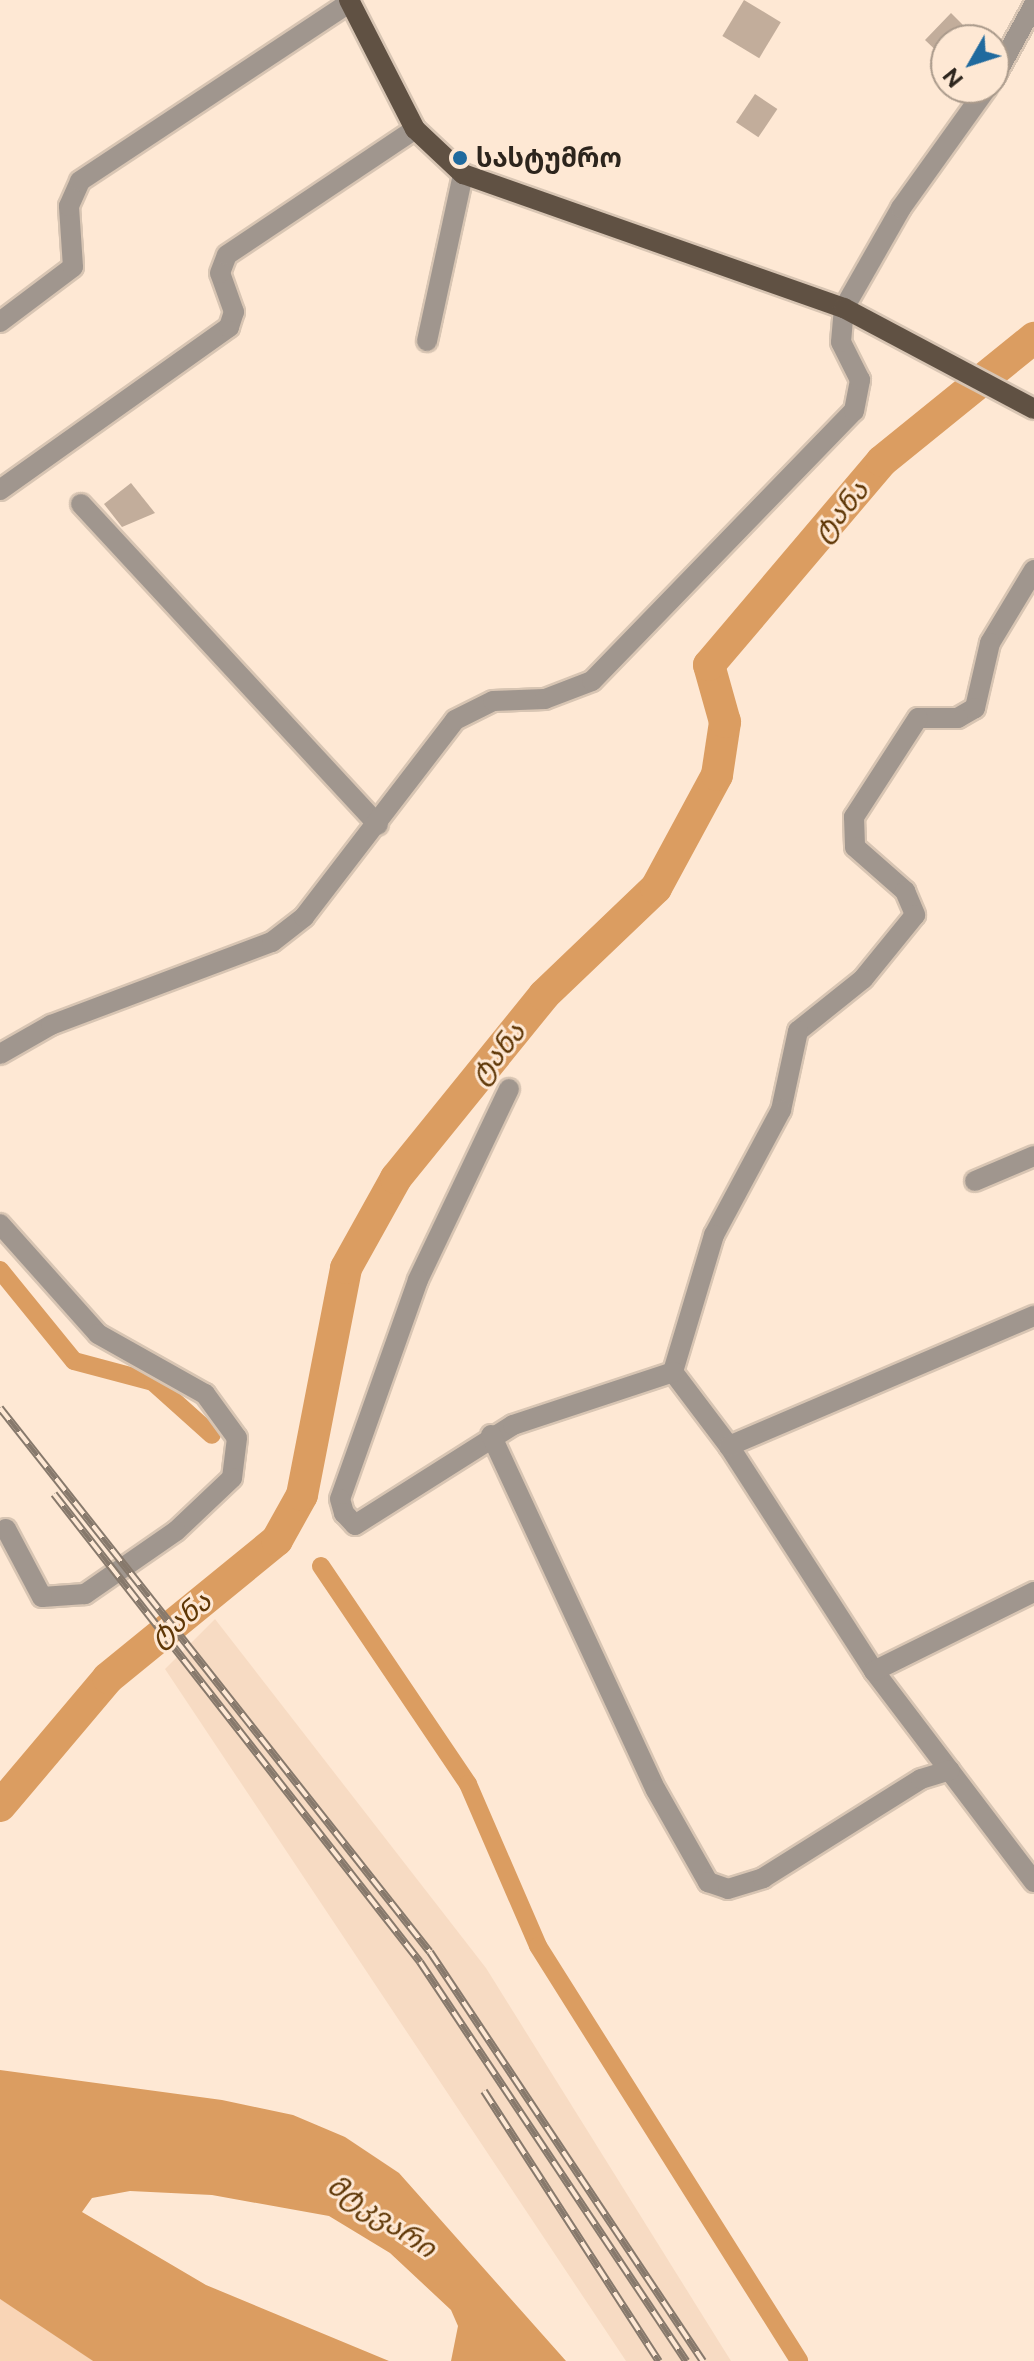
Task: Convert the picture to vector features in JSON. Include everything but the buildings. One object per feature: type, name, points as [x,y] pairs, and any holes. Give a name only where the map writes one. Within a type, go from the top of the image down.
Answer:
[{"type":"main road","points":[[350,1],[415,129],[463,174],[844,308],[944,355],[1034,409]]},
{"type":"street","points":[[0,322],[73,267],[69,206],[80,181],[350,1]]},
{"type":"street","points":[[1010,44],[1028,5]]},
{"type":"street","points":[[0,1054],[51,1025],[272,942],[304,917],[472,706],[545,699],[592,681],[854,411],[860,380],[841,342],[844,308],[901,208],[976,104]]},
{"type":"street","points":[[0,490],[229,327],[234,312],[220,273],[227,255],[415,129]]},
{"type":"street","points":[[427,341],[463,174]]},
{"type":"street","points":[[81,504],[378,825]]},
{"type":"street","points":[[673,1372],[714,1235],[781,1110],[798,1031],[863,979],[915,915],[905,891],[855,847],[854,817],[918,718],[958,718],[975,708],[990,643],[1034,570]]},
{"type":"street","points":[[509,1089],[418,1280],[340,1499],[344,1513],[355,1525],[491,1435],[673,1372]]},
{"type":"street","points":[[975,1181],[1034,1156]]},
{"type":"street","points":[[0,1224],[98,1334],[205,1394],[237,1438],[232,1478],[176,1531],[85,1594],[42,1597],[6,1529]]},
{"type":"street","points":[[729,1446],[1034,1316]]},
{"type":"street","points":[[673,1372],[729,1446],[874,1671],[1034,1882]]},
{"type":"street","points":[[491,1435],[656,1790],[708,1882],[728,1889],[763,1878],[921,1779],[950,1770]]},
{"type":"street","points":[[874,1671],[1034,1592]]},
{"type":"shaded area","points":[[215,1619],[486,1968],[731,2361],[626,2361],[165,1669]]},
{"type":"shaded area","points":[[0,2299],[49,2329],[93,2361],[0,2361]]},
{"type":"water","name":"მტკვარი","points":[[0,2070],[222,2100],[293,2115],[345,2137],[399,2173],[566,2361],[451,2361],[458,2326],[451,2310],[390,2253],[329,2216],[212,2195],[130,2191],[92,2198],[82,2212],[206,2285],[389,2361],[93,2361],[0,2299]]},
{"type":"waterway","name":"ტანა","points":[[0,1806],[108,1678],[277,1540],[302,1495],[346,1268],[396,1178],[544,995],[656,888],[717,775],[725,722],[709,665],[882,461],[1034,338]]},
{"type":"waterway","points":[[0,1270],[74,1361],[153,1382],[212,1435]]},
{"type":"waterway","points":[[321,1566],[468,1784],[538,1946],[799,2361]]},
{"type":"railway","points":[[0,1408],[430,1952],[703,2361]]},
{"type":"railway","points":[[54,1494],[420,1962],[686,2361]]},
{"type":"railway","points":[[484,2091],[659,2361]]},
{"type":"place","name":"სასტუმრო","points":[[460,158]]}]
